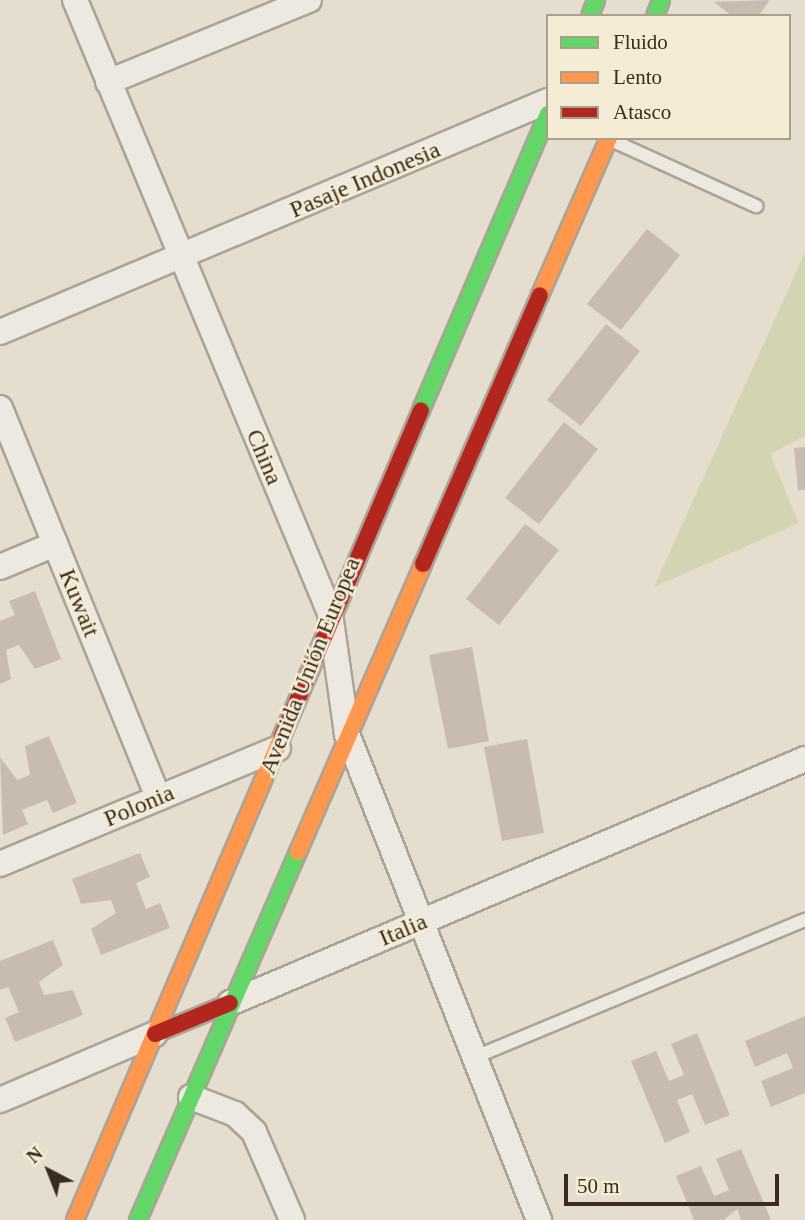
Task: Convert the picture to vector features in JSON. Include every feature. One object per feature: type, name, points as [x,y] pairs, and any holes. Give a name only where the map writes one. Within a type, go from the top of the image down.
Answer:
[{"type":"street","name":"China","points":[[75,0],[330,613],[347,734],[418,924],[539,1220]]},
{"type":"street","points":[[108,82],[309,0]]},
{"type":"street","name":"Pasaje Indonesia","points":[[0,332],[182,260],[546,103]]},
{"type":"street","name":"Avenida Unión Europea","points":[[75,1220],[278,748],[330,613],[546,119]]},
{"type":"street","points":[[138,1220],[347,734],[609,140]]},
{"type":"street","name":"Kuwait","points":[[0,408],[158,798]]},
{"type":"street","points":[[0,567],[55,544]]},
{"type":"street","name":"Polonia","points":[[0,864],[278,748]]},
{"type":"street","name":"Italia","points":[[0,1100],[805,759]]},
{"type":"street","points":[[191,1097],[235,1114],[254,1132],[292,1220]]},
{"type":"lane","points":[[611,140],[755,206]]},
{"type":"lane","points":[[473,1058],[805,920]]},
{"type":"green space","points":[[805,252],[805,436],[770,454],[799,523],[654,587]]},
{"type":"building","points":[[770,0],[760,14],[729,14],[714,2]]},
{"type":"building","points":[[647,229],[680,255],[621,330],[587,304]]},
{"type":"building","points":[[606,324],[640,351],[581,426],[547,400]]},
{"type":"building","points":[[564,422],[598,449],[539,524],[505,498]]},
{"type":"building","points":[[805,447],[805,490],[798,490],[794,448]]},
{"type":"building","points":[[525,524],[559,550],[499,625],[466,599]]},
{"type":"building","points":[[35,591],[61,659],[35,669],[19,645],[6,650],[11,679],[0,684],[0,621],[15,615],[9,601]]},
{"type":"building","points":[[472,647],[489,741],[448,749],[429,655]]},
{"type":"building","points":[[49,736],[77,803],[53,813],[47,800],[22,810],[28,824],[3,835],[0,757],[17,780],[30,775],[25,746]]},
{"type":"building","points":[[527,739],[544,833],[502,841],[484,747]]},
{"type":"building","points":[[140,853],[150,877],[136,883],[146,909],[160,903],[170,928],[101,955],[91,929],[116,913],[111,900],[81,904],[72,879]]},
{"type":"building","points":[[53,940],[63,965],[39,982],[44,995],[73,990],[83,1015],[15,1042],[5,1018],[19,1012],[8,987],[0,990],[0,961]]},
{"type":"building","points":[[805,1016],[805,1093],[771,1107],[761,1081],[793,1068],[787,1053],[755,1067],[745,1041]]},
{"type":"building","points":[[697,1033],[730,1115],[705,1125],[692,1094],[677,1100],[690,1132],[665,1143],[631,1061],[656,1051],[669,1081],[684,1075],[671,1044]]},
{"type":"building","points":[[741,1149],[771,1220],[741,1220],[737,1209],[724,1220],[694,1220],[676,1176],[701,1166],[714,1196],[729,1190],[716,1159]]},
{"type":"traffic: fast","points":[[591,14],[596,0]]},
{"type":"traffic: fast","points":[[656,14],[661,0]]},
{"type":"traffic: fast","points":[[421,410],[546,119]]},
{"type":"traffic: fast","points":[[138,1220],[298,852]]},
{"type":"traffic: slow","points":[[540,295],[608,140]]},
{"type":"traffic: slow","points":[[298,852],[423,564]]},
{"type":"traffic: slow","points":[[75,1220],[282,736]]},
{"type":"traffic: jam","points":[[423,564],[540,295]]},
{"type":"traffic: jam","points":[[282,736],[421,410]]},
{"type":"traffic: jam","points":[[155,1034],[230,1003]]}]
